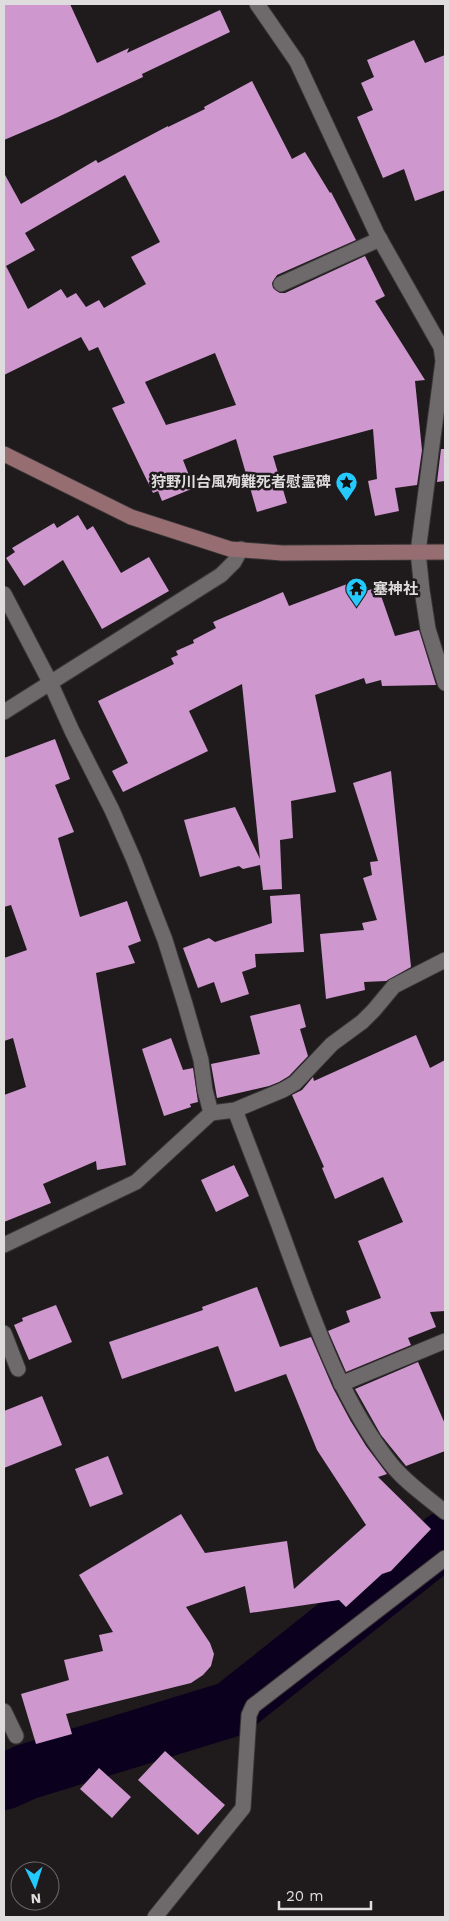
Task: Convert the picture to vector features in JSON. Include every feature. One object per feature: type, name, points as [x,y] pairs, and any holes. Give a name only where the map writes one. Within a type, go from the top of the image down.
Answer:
[{"type":"street","points":[[258,4],[298,62],[380,239],[438,338],[441,347],[443,361],[418,552],[428,629],[445,683]]},
{"type":"street","points":[[281,284],[380,239]]},
{"type":"street","points":[[4,454],[131,517],[230,549],[282,553],[445,552]]},
{"type":"street","points":[[4,712],[221,575],[234,562],[241,549]]},
{"type":"street","points":[[4,594],[50,682],[72,731],[112,810],[165,940],[201,1060],[205,1090],[211,1113]]},
{"type":"street","points":[[4,1245],[136,1182],[211,1113],[235,1110],[295,1083],[332,1044],[362,1022],[394,986],[445,960]]},
{"type":"street","points":[[235,1110],[311,1313],[342,1384],[375,1442],[392,1466],[445,1512]]},
{"type":"street","points":[[4,1333],[18,1369]]},
{"type":"street","points":[[342,1384],[445,1341]]},
{"type":"street","points":[[154,1917],[243,1808],[249,1715],[253,1706],[445,1558]]},
{"type":"street","points":[[4,1711],[16,1736]]},
{"type":"building","points":[[4,4],[70,4],[97,63],[129,48],[127,53],[220,10],[230,32],[142,74],[143,77],[4,140]]},
{"type":"building","points":[[414,40],[425,63],[445,55],[445,190],[415,201],[404,169],[383,178],[357,117],[373,110],[361,83],[374,77],[367,60]]},
{"type":"building","points":[[252,81],[292,159],[305,152],[331,192],[356,240],[277,275],[272,283],[273,288],[280,293],[285,293],[365,256],[385,296],[375,301],[425,380],[415,381],[422,450],[417,485],[395,488],[399,511],[375,516],[368,481],[377,479],[373,429],[273,456],[287,503],[257,512],[236,439],[183,460],[194,488],[162,501],[158,491],[153,493],[112,408],[125,403],[98,347],[89,351],[81,337],[4,375],[4,173],[21,204],[96,160],[98,163],[205,109],[204,107]],"holes":[[[125,175],[160,242],[131,257],[146,284],[104,308],[99,300],[86,307],[76,293],[67,298],[61,289],[28,309],[6,266],[35,250],[25,233]],[[215,353],[236,405],[166,425],[145,382]]]},
{"type":"building","points":[[441,449],[445,449],[445,481],[437,482]]},
{"type":"building","points":[[78,515],[87,530],[93,526],[121,573],[149,557],[169,591],[102,629],[63,560],[24,586],[6,558],[15,552],[12,548],[54,523],[57,528]]},
{"type":"building","points":[[355,581],[360,593],[378,587],[395,636],[419,630],[436,685],[382,686],[381,680],[366,684],[364,678],[315,695],[336,792],[291,801],[293,838],[280,840],[282,889],[263,890],[260,865],[243,869],[239,866],[200,877],[184,820],[235,807],[260,859],[242,684],[189,711],[208,751],[123,792],[112,771],[128,763],[98,701],[174,664],[171,658],[178,655],[176,651],[194,643],[193,640],[216,628],[213,622],[283,592],[289,606]]},
{"type":"building","points":[[55,739],[70,779],[55,785],[74,832],[58,838],[80,917],[127,901],[141,941],[128,946],[135,963],[96,973],[126,1165],[97,1170],[96,1161],[43,1184],[51,1203],[4,1222],[4,1095],[26,1087],[13,1038],[4,1041],[4,958],[27,950],[11,905],[4,907],[4,758]]},
{"type":"building","points":[[391,771],[411,967],[386,981],[364,982],[365,990],[326,999],[320,934],[364,930],[362,923],[377,920],[363,878],[372,875],[370,862],[378,861],[353,783]]},
{"type":"building","points":[[300,894],[304,952],[255,954],[256,967],[242,972],[249,994],[221,1003],[214,982],[198,988],[183,948],[209,938],[215,942],[272,923],[270,896]]},
{"type":"building","points":[[300,1004],[306,1027],[300,1029],[308,1056],[289,1076],[279,1082],[217,1098],[211,1064],[260,1054],[250,1016]]},
{"type":"building","points":[[416,1035],[430,1068],[445,1060],[445,1311],[430,1312],[436,1327],[408,1338],[411,1345],[346,1372],[328,1331],[350,1322],[346,1311],[381,1298],[358,1241],[403,1222],[383,1177],[335,1199],[322,1168],[324,1167],[292,1095],[302,1090],[313,1077],[314,1081]]},
{"type":"building","points":[[171,1038],[183,1070],[193,1068],[198,1102],[190,1104],[191,1107],[164,1116],[142,1049]]},
{"type":"building","points":[[234,1165],[249,1196],[216,1212],[201,1180]]},
{"type":"building","points":[[257,1287],[280,1347],[311,1337],[333,1388],[350,1420],[387,1474],[378,1477],[431,1529],[391,1571],[382,1574],[346,1607],[339,1600],[250,1613],[245,1586],[186,1607],[210,1643],[214,1654],[211,1666],[203,1675],[191,1683],[66,1714],[72,1734],[36,1744],[21,1694],[69,1680],[64,1660],[103,1651],[99,1635],[113,1632],[79,1575],[181,1514],[205,1553],[287,1541],[294,1589],[366,1525],[317,1450],[286,1374],[235,1392],[218,1346],[122,1379],[109,1342],[203,1310],[202,1307]]},
{"type":"building","points":[[56,1305],[72,1342],[29,1360],[14,1325],[23,1321],[22,1318]]},
{"type":"building","points":[[418,1362],[445,1424],[445,1451],[406,1466],[381,1435],[355,1389]]},
{"type":"building","points":[[42,1396],[62,1445],[4,1468],[4,1411]]},
{"type":"building","points":[[108,1456],[123,1494],[90,1507],[75,1469]]},
{"type":"building","points":[[165,1751],[225,1805],[198,1835],[138,1780]]},
{"type":"building","points":[[99,1768],[131,1797],[112,1818],[80,1789]]},
{"type":"waterway","points":[[4,1782],[26,1772],[231,1709],[445,1539]]},
{"type":"place","name":"狩野川台風殉難死者慰霊碑","points":[[347,501]]},
{"type":"place","name":"塞神社","points":[[357,608]]}]
